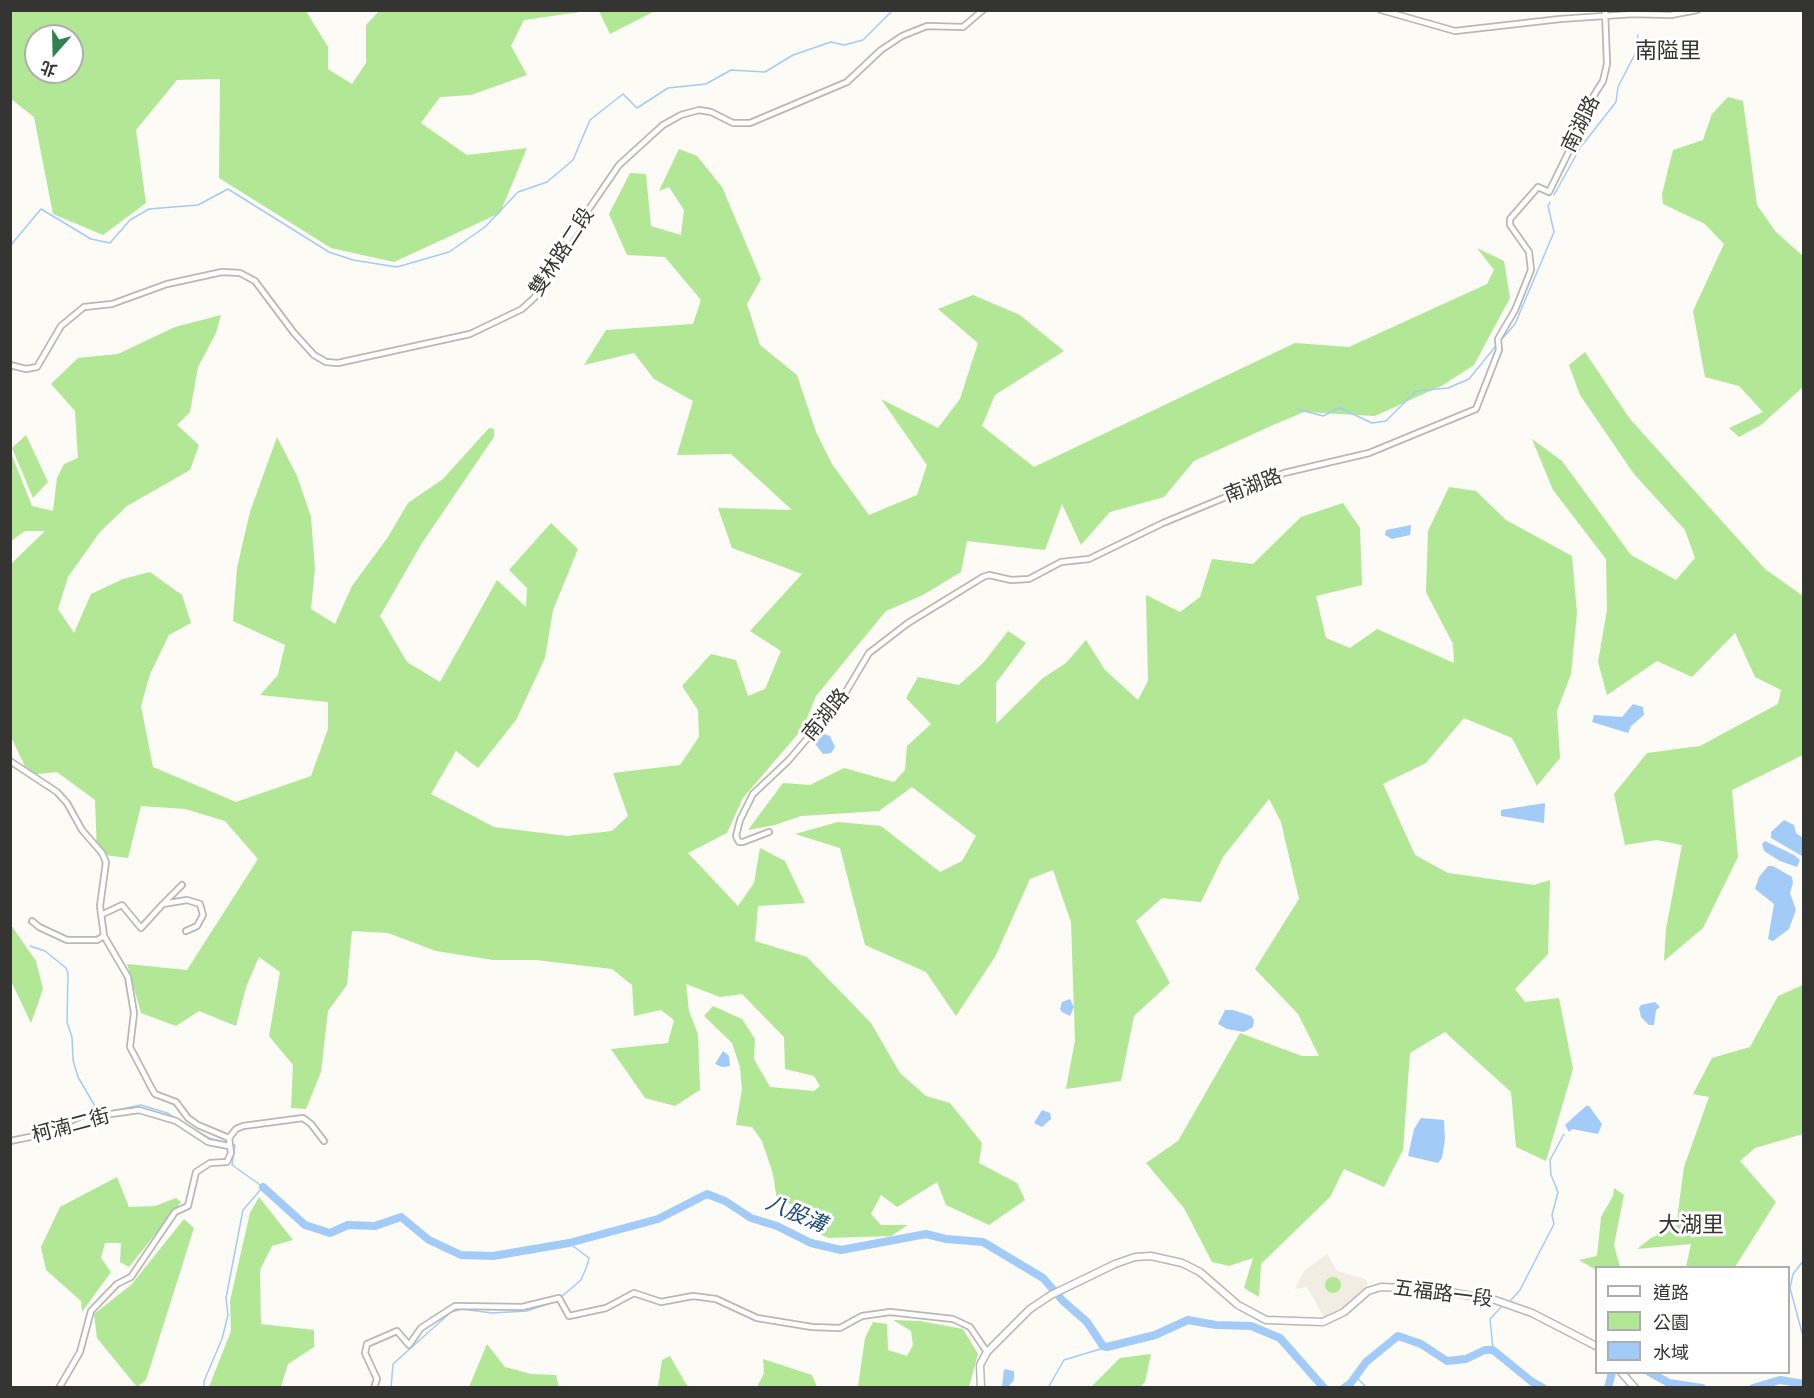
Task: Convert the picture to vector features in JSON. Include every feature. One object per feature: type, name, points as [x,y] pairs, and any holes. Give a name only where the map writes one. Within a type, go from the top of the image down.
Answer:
[{"type":"main road","name":"五福路一段","points":[[987,1352],[1030,1309],[1051,1295],[1115,1264],[1135,1257],[1151,1256],[1182,1263],[1200,1272],[1238,1305],[1266,1320],[1323,1322],[1344,1311],[1368,1291],[1381,1287],[1398,1286],[1469,1293],[1495,1300],[1532,1313],[1595,1345]]},
{"type":"main road","points":[[981,1388],[980,1365],[987,1352]]},
{"type":"main road","points":[[1623,1374],[1635,1388]]},
{"type":"street","name":"雙林路二段","points":[[10,365],[26,369],[37,367],[61,326],[84,307],[112,304],[167,284],[222,272],[240,273],[255,281],[294,333],[314,355],[326,362],[338,363],[470,334],[522,309],[535,297],[558,254],[619,165],[663,125],[681,115],[699,110],[711,112],[733,123],[750,123],[846,82],[885,46],[902,36],[927,26],[963,27],[983,10]]},
{"type":"street","points":[[1381,10],[1455,31],[1605,13],[1671,15],[1697,10]]},
{"type":"street","name":"南湖路","points":[[769,832],[743,842],[739,842],[736,836],[740,820],[753,794],[789,760],[844,695],[869,653],[908,623],[983,577],[989,575],[1011,580],[1029,579],[1061,562],[1100,555],[1163,523],[1284,473],[1369,453],[1476,409],[1499,350],[1498,339],[1515,310],[1531,270],[1529,252],[1510,225],[1510,219],[1538,187],[1549,192],[1573,143],[1586,108],[1603,81],[1607,64],[1605,13]]},
{"type":"street","points":[[10,761],[57,792],[67,803],[82,831],[102,853],[106,862],[101,896],[104,936],[128,977],[135,1013],[130,1047],[152,1089],[155,1094],[176,1101],[188,1118],[198,1125],[229,1138]]},
{"type":"street","points":[[103,914],[122,905],[141,928],[182,885]]},
{"type":"street","points":[[163,904],[187,900],[203,907],[201,922],[186,931]]},
{"type":"street","points":[[32,921],[39,927],[67,940],[97,940],[104,936]]},
{"type":"street","name":"柯湳二街","points":[[10,1141],[65,1130],[97,1116],[139,1110],[176,1120],[208,1142],[230,1146]]},
{"type":"street","points":[[229,1138],[243,1126],[303,1118],[312,1124],[324,1141]]},
{"type":"street","points":[[59,1388],[80,1352],[91,1311],[117,1284],[131,1277],[175,1212],[188,1206],[196,1172],[210,1163],[226,1162],[231,1153],[229,1138]]},
{"type":"street","points":[[374,1388],[377,1378],[364,1348],[366,1344],[397,1331],[409,1345],[421,1328],[455,1305],[522,1307],[554,1298],[562,1300],[569,1316],[606,1308],[634,1293],[661,1302],[707,1297],[722,1300],[762,1320],[822,1328],[840,1328],[862,1316],[890,1312],[953,1319],[970,1327],[987,1352]]},
{"type":"shaded area","points":[[1327,1254],[1337,1271],[1365,1279],[1368,1284],[1343,1307],[1324,1317],[1307,1287],[1295,1289],[1304,1271]]},
{"type":"green space","points":[[11,10],[306,11],[328,47],[328,69],[352,84],[366,63],[366,25],[379,11],[587,11],[524,20],[511,46],[527,75],[471,95],[440,97],[421,123],[467,155],[527,148],[500,213],[394,262],[331,248],[219,178],[220,79],[177,80],[136,130],[146,203],[103,235],[53,214],[34,117],[11,99]]},
{"type":"green space","points":[[599,11],[655,11],[610,34]]},
{"type":"green space","points":[[1728,97],[1743,101],[1757,205],[1776,232],[1804,257],[1803,387],[1761,425],[1739,437],[1729,428],[1763,412],[1739,386],[1705,377],[1693,311],[1724,244],[1705,224],[1663,204],[1662,194],[1673,150],[1703,140],[1712,114]]},
{"type":"green space","points":[[679,149],[697,156],[722,187],[761,279],[747,304],[760,345],[797,375],[816,432],[832,464],[869,515],[917,495],[927,465],[881,399],[938,428],[960,399],[978,343],[938,309],[973,295],[1020,315],[1064,351],[995,395],[982,426],[1034,467],[1295,343],[1349,347],[1487,284],[1494,270],[1477,248],[1504,261],[1510,298],[1474,365],[1443,385],[1375,416],[1304,412],[1273,425],[1194,461],[1164,497],[1110,512],[1081,545],[1062,504],[1045,550],[967,541],[961,572],[923,595],[886,611],[816,696],[803,728],[743,798],[727,833],[688,853],[738,906],[754,883],[760,848],[785,861],[805,903],[758,906],[755,941],[807,957],[871,1023],[900,1073],[926,1096],[950,1103],[982,1143],[979,1163],[1017,1183],[1025,1200],[989,1225],[946,1205],[937,1182],[897,1207],[881,1195],[871,1214],[881,1225],[908,1225],[891,1236],[828,1238],[809,1229],[800,1206],[777,1201],[773,1174],[762,1141],[752,1127],[736,1125],[742,1089],[740,1067],[732,1043],[704,1016],[713,1006],[742,1019],[755,1039],[754,1059],[770,1087],[814,1091],[820,1086],[814,1076],[785,1069],[784,1037],[742,994],[720,997],[686,984],[689,1011],[698,1034],[700,1090],[675,1106],[645,1098],[611,1049],[668,1043],[674,1020],[661,1010],[634,1016],[632,985],[612,969],[536,960],[493,960],[436,951],[388,933],[352,931],[347,985],[328,1011],[321,1072],[306,1109],[291,1108],[293,1065],[269,1036],[280,972],[259,957],[246,987],[236,1026],[199,1011],[176,1026],[141,1013],[127,964],[187,970],[258,859],[225,821],[185,809],[141,806],[128,858],[97,854],[95,800],[57,772],[29,775],[11,737],[11,564],[45,531],[25,531],[11,541],[11,453],[32,506],[53,511],[57,478],[64,464],[78,458],[75,411],[51,384],[78,358],[118,354],[175,327],[221,315],[216,333],[198,367],[190,412],[177,425],[199,445],[190,470],[127,506],[100,532],[68,577],[58,609],[74,633],[91,594],[123,579],[150,572],[182,595],[191,623],[169,635],[150,674],[141,706],[153,767],[236,802],[311,776],[328,729],[328,702],[260,695],[278,675],[285,645],[233,621],[237,568],[250,512],[277,437],[297,476],[311,517],[315,569],[311,609],[335,624],[352,586],[388,537],[408,503],[443,479],[489,428],[494,429],[494,437],[422,543],[380,616],[407,662],[440,682],[497,580],[526,607],[527,588],[509,570],[551,523],[578,549],[553,610],[545,658],[516,720],[478,768],[456,751],[431,794],[494,827],[567,836],[612,831],[628,816],[613,773],[680,765],[699,737],[698,710],[682,686],[711,654],[736,660],[748,696],[765,689],[781,651],[750,631],[802,574],[732,548],[718,508],[792,510],[731,454],[677,455],[693,401],[654,379],[634,353],[584,365],[606,330],[693,324],[701,300],[665,257],[627,255],[609,214],[630,173],[646,174],[651,226],[681,235],[684,210],[669,187],[659,191]]},
{"type":"green space","points":[[1585,352],[1630,419],[1765,569],[1803,596],[1803,755],[1732,790],[1738,857],[1703,928],[1664,961],[1666,929],[1682,845],[1657,840],[1625,845],[1614,794],[1647,753],[1700,746],[1778,704],[1781,690],[1755,677],[1735,633],[1692,677],[1657,661],[1607,695],[1598,662],[1607,610],[1606,559],[1553,490],[1532,439],[1562,461],[1631,555],[1676,580],[1695,558],[1685,530],[1634,474],[1580,395],[1569,365]]},
{"type":"green space","points":[[26,435],[48,482],[33,498],[12,448]]},
{"type":"green space","points":[[1449,487],[1476,491],[1506,520],[1572,556],[1577,613],[1571,674],[1557,711],[1560,758],[1537,786],[1512,738],[1464,718],[1426,763],[1383,784],[1415,855],[1448,873],[1534,885],[1550,880],[1548,954],[1515,989],[1525,1002],[1559,998],[1573,1069],[1546,1161],[1516,1147],[1511,1092],[1445,1032],[1410,1053],[1403,1150],[1384,1187],[1344,1169],[1330,1197],[1261,1264],[1259,1297],[1244,1288],[1253,1258],[1229,1266],[1212,1262],[1184,1208],[1146,1163],[1178,1141],[1240,1033],[1302,1056],[1319,1056],[1298,1014],[1255,969],[1299,899],[1281,822],[1269,799],[1223,857],[1201,902],[1162,898],[1136,921],[1170,983],[1134,1016],[1121,1081],[1066,1089],[1075,1040],[1071,922],[1053,870],[1030,879],[995,957],[956,1016],[926,972],[865,945],[840,848],[795,834],[838,822],[881,826],[940,872],[962,861],[976,836],[912,787],[879,811],[801,816],[775,825],[748,830],[783,783],[810,785],[844,768],[894,782],[905,770],[907,746],[931,724],[906,698],[918,677],[959,685],[984,662],[1008,631],[1026,643],[996,683],[996,724],[1043,678],[1066,663],[1086,640],[1105,670],[1138,700],[1148,681],[1146,595],[1180,612],[1200,597],[1212,559],[1253,564],[1301,517],[1343,503],[1360,528],[1362,585],[1316,596],[1326,638],[1350,648],[1377,629],[1454,663],[1453,644],[1426,592],[1428,531]]},
{"type":"green space","points":[[11,925],[36,961],[43,989],[31,1023],[11,981]]},
{"type":"green space","points":[[1803,985],[1803,1134],[1755,1148],[1740,1161],[1776,1202],[1736,1266],[1686,1266],[1691,1244],[1637,1249],[1651,1238],[1676,1227],[1684,1167],[1709,1097],[1693,1094],[1712,1058],[1750,1047],[1778,996]]},
{"type":"green space","points":[[117,1177],[129,1207],[155,1206],[176,1198],[181,1202],[129,1267],[120,1262],[121,1243],[105,1243],[101,1258],[111,1272],[82,1312],[81,1301],[46,1270],[41,1247],[60,1207]]},
{"type":"green space","points":[[1614,1188],[1624,1195],[1614,1245],[1620,1266],[1595,1266],[1595,1269],[1579,1260],[1597,1256],[1601,1217],[1613,1196]]},
{"type":"green space","points":[[259,1197],[293,1240],[272,1246],[260,1270],[261,1324],[314,1330],[314,1347],[288,1364],[281,1387],[209,1387],[231,1331],[230,1301],[250,1213]]},
{"type":"green space","points":[[184,1219],[194,1228],[146,1380],[137,1387],[97,1338],[94,1314],[131,1285]]},
{"type":"green space","points":[[1333,1277],[1341,1285],[1333,1293],[1325,1285]]},
{"type":"green space","points":[[893,1320],[920,1321],[963,1329],[978,1354],[969,1387],[858,1387],[865,1338],[873,1322],[887,1324],[888,1350],[907,1356],[913,1345],[911,1331]]},
{"type":"green space","points":[[487,1344],[505,1367],[531,1374],[556,1375],[559,1387],[469,1387]]},
{"type":"green space","points":[[1151,1354],[1145,1382],[1140,1387],[1091,1387],[1120,1358]]},
{"type":"green space","points":[[670,1356],[689,1387],[658,1387],[662,1360]]},
{"type":"green space","points":[[763,1359],[812,1375],[817,1387],[757,1387],[764,1373]]},
{"type":"water","points":[[1411,525],[1410,535],[1392,539],[1385,535],[1386,530]]},
{"type":"water","points":[[1633,704],[1643,707],[1644,715],[1631,726],[1628,733],[1592,722],[1594,715],[1622,717]]},
{"type":"water","points":[[819,735],[830,736],[835,747],[831,753],[823,754],[813,741]]},
{"type":"water","points":[[1545,803],[1544,823],[1501,816],[1501,810]]},
{"type":"water","points":[[1784,820],[1794,825],[1796,833],[1803,838],[1802,856],[1771,838],[1771,832]]},
{"type":"water","points":[[1765,841],[1794,855],[1800,860],[1797,867],[1780,861],[1764,851],[1762,844]]},
{"type":"water","points":[[1768,866],[1773,866],[1792,877],[1790,893],[1796,910],[1789,929],[1773,941],[1768,939],[1774,904],[1755,889],[1759,877]]},
{"type":"water","points":[[1070,999],[1074,1007],[1070,1016],[1060,1009],[1062,1002]]},
{"type":"water","points":[[1655,1002],[1660,1007],[1656,1010],[1654,1025],[1649,1025],[1641,1017],[1639,1008],[1641,1005]]},
{"type":"water","points":[[1225,1010],[1251,1016],[1254,1020],[1253,1027],[1244,1032],[1227,1029],[1218,1024]]},
{"type":"water","points":[[723,1051],[729,1056],[730,1066],[722,1067],[715,1064]]},
{"type":"water","points":[[1586,1106],[1589,1106],[1602,1124],[1598,1134],[1572,1129],[1569,1132],[1565,1125]]},
{"type":"water","points":[[1042,1110],[1050,1113],[1051,1119],[1042,1127],[1034,1123]]},
{"type":"water","points":[[1421,1118],[1444,1120],[1445,1139],[1442,1158],[1438,1163],[1408,1156],[1414,1129]]},
{"type":"water","points":[[1004,1369],[1014,1371],[1014,1380],[1008,1387],[1002,1387]]},
{"type":"waterway","points":[[10,246],[41,209],[91,239],[110,243],[130,220],[149,209],[198,205],[228,189],[329,252],[353,260],[397,267],[449,252],[485,227],[518,192],[547,182],[573,160],[590,120],[623,94],[637,108],[668,88],[706,84],[731,70],[765,72],[793,55],[831,42],[844,45],[863,40],[893,10]]},
{"type":"waterway","points":[[1554,195],[1580,148],[1616,102],[1618,87],[1637,50],[1638,35]]},
{"type":"waterway","points":[[1502,339],[1515,324],[1554,232],[1548,206],[1550,202]]},
{"type":"waterway","points":[[1297,409],[1323,416],[1340,408],[1372,423],[1386,421],[1416,391],[1448,388],[1469,379],[1495,347]]},
{"type":"waterway","points":[[30,946],[45,951],[66,968],[68,973],[67,1022],[72,1037],[73,1060],[78,1077],[99,1113]]},
{"type":"waterway","points":[[97,1114],[141,1105],[167,1113],[209,1138],[227,1143]]},
{"type":"waterway","points":[[40,1133],[71,1125]]},
{"type":"waterway","points":[[1511,1300],[1520,1290],[1554,1224],[1552,1215],[1558,1192],[1551,1175],[1550,1160],[1564,1134]]},
{"type":"waterway","points":[[204,1388],[204,1381],[222,1339],[228,1315],[226,1298],[243,1210],[263,1187],[232,1165],[235,1145],[231,1144]]},
{"type":"waterway","name":"八股溝","points":[[263,1187],[305,1225],[330,1233],[348,1225],[375,1226],[401,1217],[429,1240],[461,1255],[493,1256],[569,1243],[658,1219],[707,1194],[725,1201],[751,1218],[777,1226],[811,1243],[841,1250],[926,1234],[946,1239],[983,1242],[1043,1278],[1063,1301],[1087,1322],[1103,1346],[1107,1347],[1155,1335],[1188,1320],[1216,1325],[1251,1326],[1280,1338],[1324,1388]]},
{"type":"waterway","points":[[560,1298],[581,1280],[589,1258],[569,1243]]},
{"type":"waterway","points":[[1804,1260],[1793,1274],[1790,1288],[1804,1340]]},
{"type":"waterway","points":[[391,1388],[393,1364],[451,1312],[462,1309],[492,1313],[527,1311],[553,1302]]},
{"type":"waterway","points":[[1493,1350],[1490,1319],[1503,1305]]},
{"type":"waterway","name":"八股溝","points":[[1344,1388],[1350,1384],[1366,1362],[1398,1336],[1421,1344],[1447,1361],[1466,1359],[1485,1350],[1493,1350],[1543,1388]]},
{"type":"waterway","points":[[1048,1388],[1064,1360],[1107,1347]]},
{"type":"waterway","name":"八股溝","points":[[1608,1388],[1612,1374]]},
{"type":"waterway","name":"八股溝","points":[[1653,1374],[1669,1383],[1702,1388]]},
{"type":"waterway","points":[[1356,1377],[1367,1388]]},
{"type":"waterway","name":"八股溝","points":[[1753,1388],[1780,1380],[1804,1384]]},
{"type":"district","name":"南隘里","points":[[1668,51]]},
{"type":"district","name":"大湖里","points":[[1691,1225]]}]
